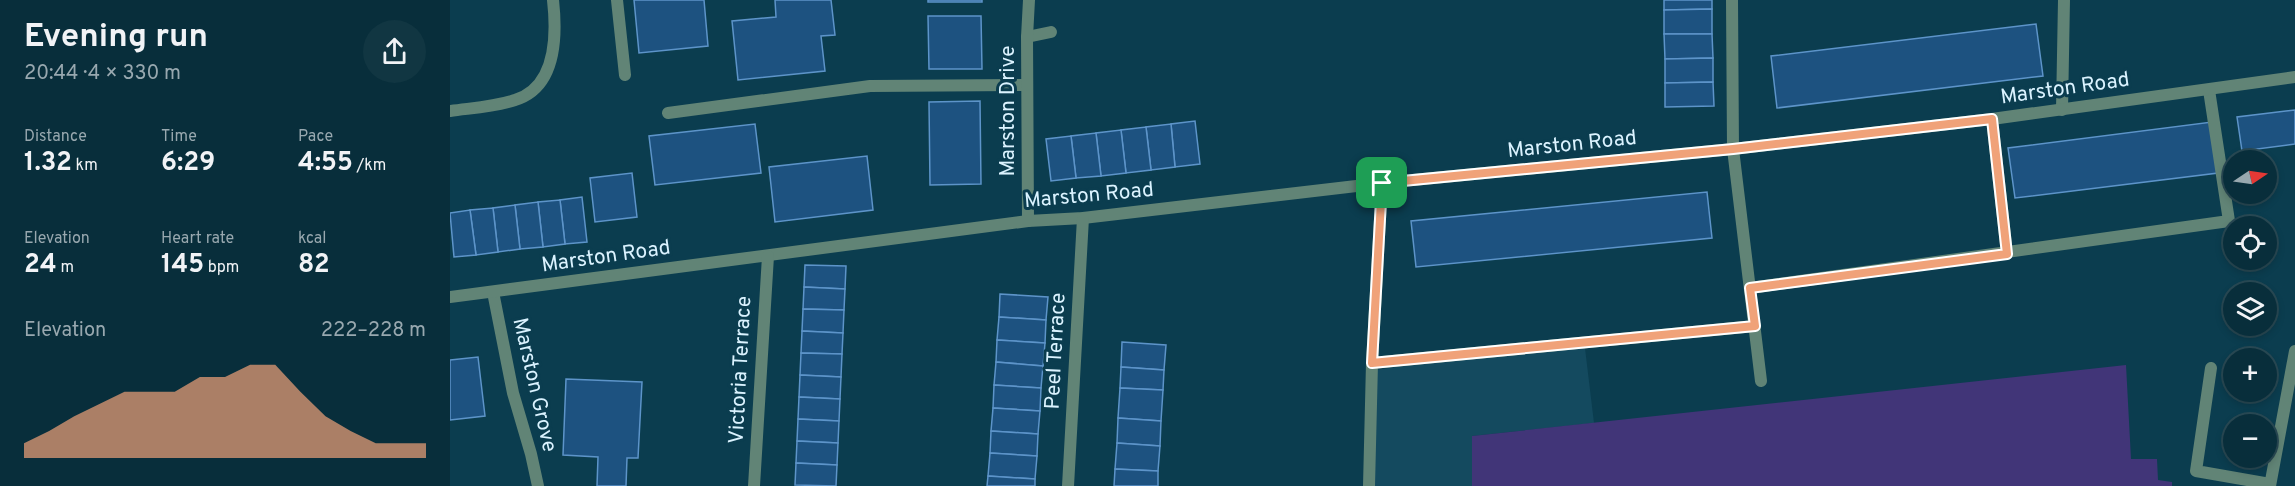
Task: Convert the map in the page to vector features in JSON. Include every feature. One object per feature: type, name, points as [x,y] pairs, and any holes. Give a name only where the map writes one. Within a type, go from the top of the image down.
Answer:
[{"type":"street","points":[[450,111],[516,100],[531,92],[544,80],[554,51],[556,21],[553,0]]},
{"type":"street","points":[[617,0],[625,75]]},
{"type":"street","name":"Marston Drive","points":[[1028,221],[1027,37],[1029,0]]},
{"type":"street","points":[[1732,0],[1733,149],[1761,381]]},
{"type":"street","points":[[2062,110],[2064,0]]},
{"type":"street","points":[[1027,37],[1051,32]]},
{"type":"street","name":"Marston Road","points":[[450,297],[1028,221],[1083,218],[1382,183],[1733,149],[1992,119],[2295,77]]},
{"type":"street","points":[[668,113],[870,86],[1027,85]]},
{"type":"street","points":[[1750,288],[2007,254],[2229,221],[2209,90]]},
{"type":"street","points":[[1992,119],[2007,254]]},
{"type":"street","points":[[1369,486],[1372,363],[1382,183]]},
{"type":"street","name":"Peel Terrace","points":[[1068,486],[1083,218]]},
{"type":"street","name":"Victoria Terrace","points":[[754,486],[768,256]]},
{"type":"street","name":"Marston Grove","points":[[493,292],[513,393],[538,486]]},
{"type":"street","points":[[1372,363],[1755,326]]},
{"type":"street","points":[[2211,368],[2196,471],[2270,485],[2295,351]]},
{"type":"shaded area","points":[[1584,340],[1594,423],[1472,436],[1472,486],[1367,486],[1375,370]]},
{"type":"shaded area","points":[[2126,365],[2131,459],[2157,459],[2158,480],[2172,482],[2172,486],[1472,486],[1472,436]]},
{"type":"building","points":[[634,0],[704,0],[708,46],[639,53]]},
{"type":"building","points":[[775,0],[831,0],[835,35],[821,36],[825,71],[738,80],[732,21],[776,17]]},
{"type":"building","points":[[928,0],[982,0],[982,2],[928,2]]},
{"type":"building","points":[[1664,0],[1712,0],[1712,9],[1664,10]]},
{"type":"building","points":[[1712,9],[1712,34],[1664,34],[1664,10]]},
{"type":"building","points":[[928,16],[981,16],[982,69],[929,69]]},
{"type":"building","points":[[2036,24],[2043,76],[1777,108],[1771,56]]},
{"type":"building","points":[[1664,34],[1712,34],[1713,58],[1665,59]]},
{"type":"building","points":[[1713,58],[1713,82],[1665,83],[1665,59]]},
{"type":"building","points":[[1713,82],[1714,106],[1665,107],[1665,83]]},
{"type":"building","points":[[980,101],[981,184],[930,185],[929,102]]},
{"type":"building","points":[[2295,110],[2295,144],[2242,150],[2237,117]]},
{"type":"building","points":[[1195,121],[1200,164],[1175,167],[1171,124]]},
{"type":"building","points":[[2212,122],[2218,173],[2015,198],[2008,148]]},
{"type":"building","points":[[755,124],[761,173],[655,185],[649,136]]},
{"type":"building","points":[[1171,124],[1175,167],[1151,170],[1146,127]]},
{"type":"building","points":[[1146,127],[1151,170],[1126,173],[1121,130]]},
{"type":"building","points":[[1121,130],[1126,173],[1101,176],[1096,133]]},
{"type":"building","points":[[1096,133],[1101,176],[1076,178],[1071,136]]},
{"type":"building","points":[[1071,136],[1076,178],[1051,181],[1046,139]]},
{"type":"building","points":[[867,156],[873,210],[775,222],[769,167]]},
{"type":"building","points":[[632,173],[637,217],[595,222],[590,178]]},
{"type":"building","points":[[1707,192],[1712,238],[1416,267],[1411,221]]},
{"type":"building","points":[[582,197],[587,242],[565,244],[560,200]]},
{"type":"building","points":[[560,200],[565,244],[543,247],[538,202]]},
{"type":"building","points":[[538,202],[543,247],[520,249],[515,205]]},
{"type":"building","points":[[515,205],[520,249],[498,252],[493,208]]},
{"type":"building","points":[[493,208],[498,252],[476,255],[470,210]]},
{"type":"building","points":[[470,210],[476,255],[454,257],[450,213]]},
{"type":"building","points":[[805,265],[846,266],[845,289],[804,287]]},
{"type":"building","points":[[804,287],[845,289],[844,310],[803,309]]},
{"type":"building","points":[[1000,294],[1048,297],[1046,320],[999,317]]},
{"type":"building","points":[[803,309],[844,310],[843,333],[802,331]]},
{"type":"building","points":[[999,317],[1046,320],[1045,343],[997,340]]},
{"type":"building","points":[[802,331],[843,333],[842,354],[801,353]]},
{"type":"building","points":[[997,340],[1045,343],[1043,366],[996,362]]},
{"type":"building","points":[[1122,342],[1166,345],[1164,370],[1121,367]]},
{"type":"building","points":[[801,353],[842,354],[841,377],[800,375]]},
{"type":"building","points":[[478,357],[485,416],[450,420],[450,360]]},
{"type":"building","points":[[996,362],[1043,366],[1041,388],[994,385]]},
{"type":"building","points":[[1121,367],[1164,370],[1163,390],[1120,388]]},
{"type":"building","points":[[800,375],[841,377],[840,399],[799,397]]},
{"type":"building","points":[[566,379],[642,382],[638,458],[627,458],[626,486],[597,486],[598,457],[563,455]]},
{"type":"building","points":[[994,385],[1041,388],[1040,411],[993,408]]},
{"type":"building","points":[[1120,388],[1163,390],[1161,421],[1118,418]]},
{"type":"building","points":[[799,397],[840,399],[839,421],[798,419]]},
{"type":"building","points":[[993,408],[1040,411],[1038,434],[991,431]]},
{"type":"building","points":[[1118,418],[1161,421],[1160,446],[1117,443]]},
{"type":"building","points":[[798,419],[839,421],[838,443],[797,441]]},
{"type":"building","points":[[991,431],[1038,434],[1037,456],[990,453]]},
{"type":"building","points":[[797,441],[838,443],[837,465],[796,463]]},
{"type":"building","points":[[1117,443],[1160,446],[1158,471],[1115,469]]},
{"type":"building","points":[[990,453],[1037,456],[1035,479],[988,476]]},
{"type":"building","points":[[796,463],[837,465],[836,486],[795,485]]},
{"type":"building","points":[[1115,469],[1158,471],[1158,486],[1114,486]]},
{"type":"building","points":[[988,476],[1035,479],[1035,486],[987,486]]},
{"type":"route","points":[[1992,119],[2007,254],[1750,288],[1755,326],[1372,363],[1382,183],[1733,149],[1992,119]]}]
